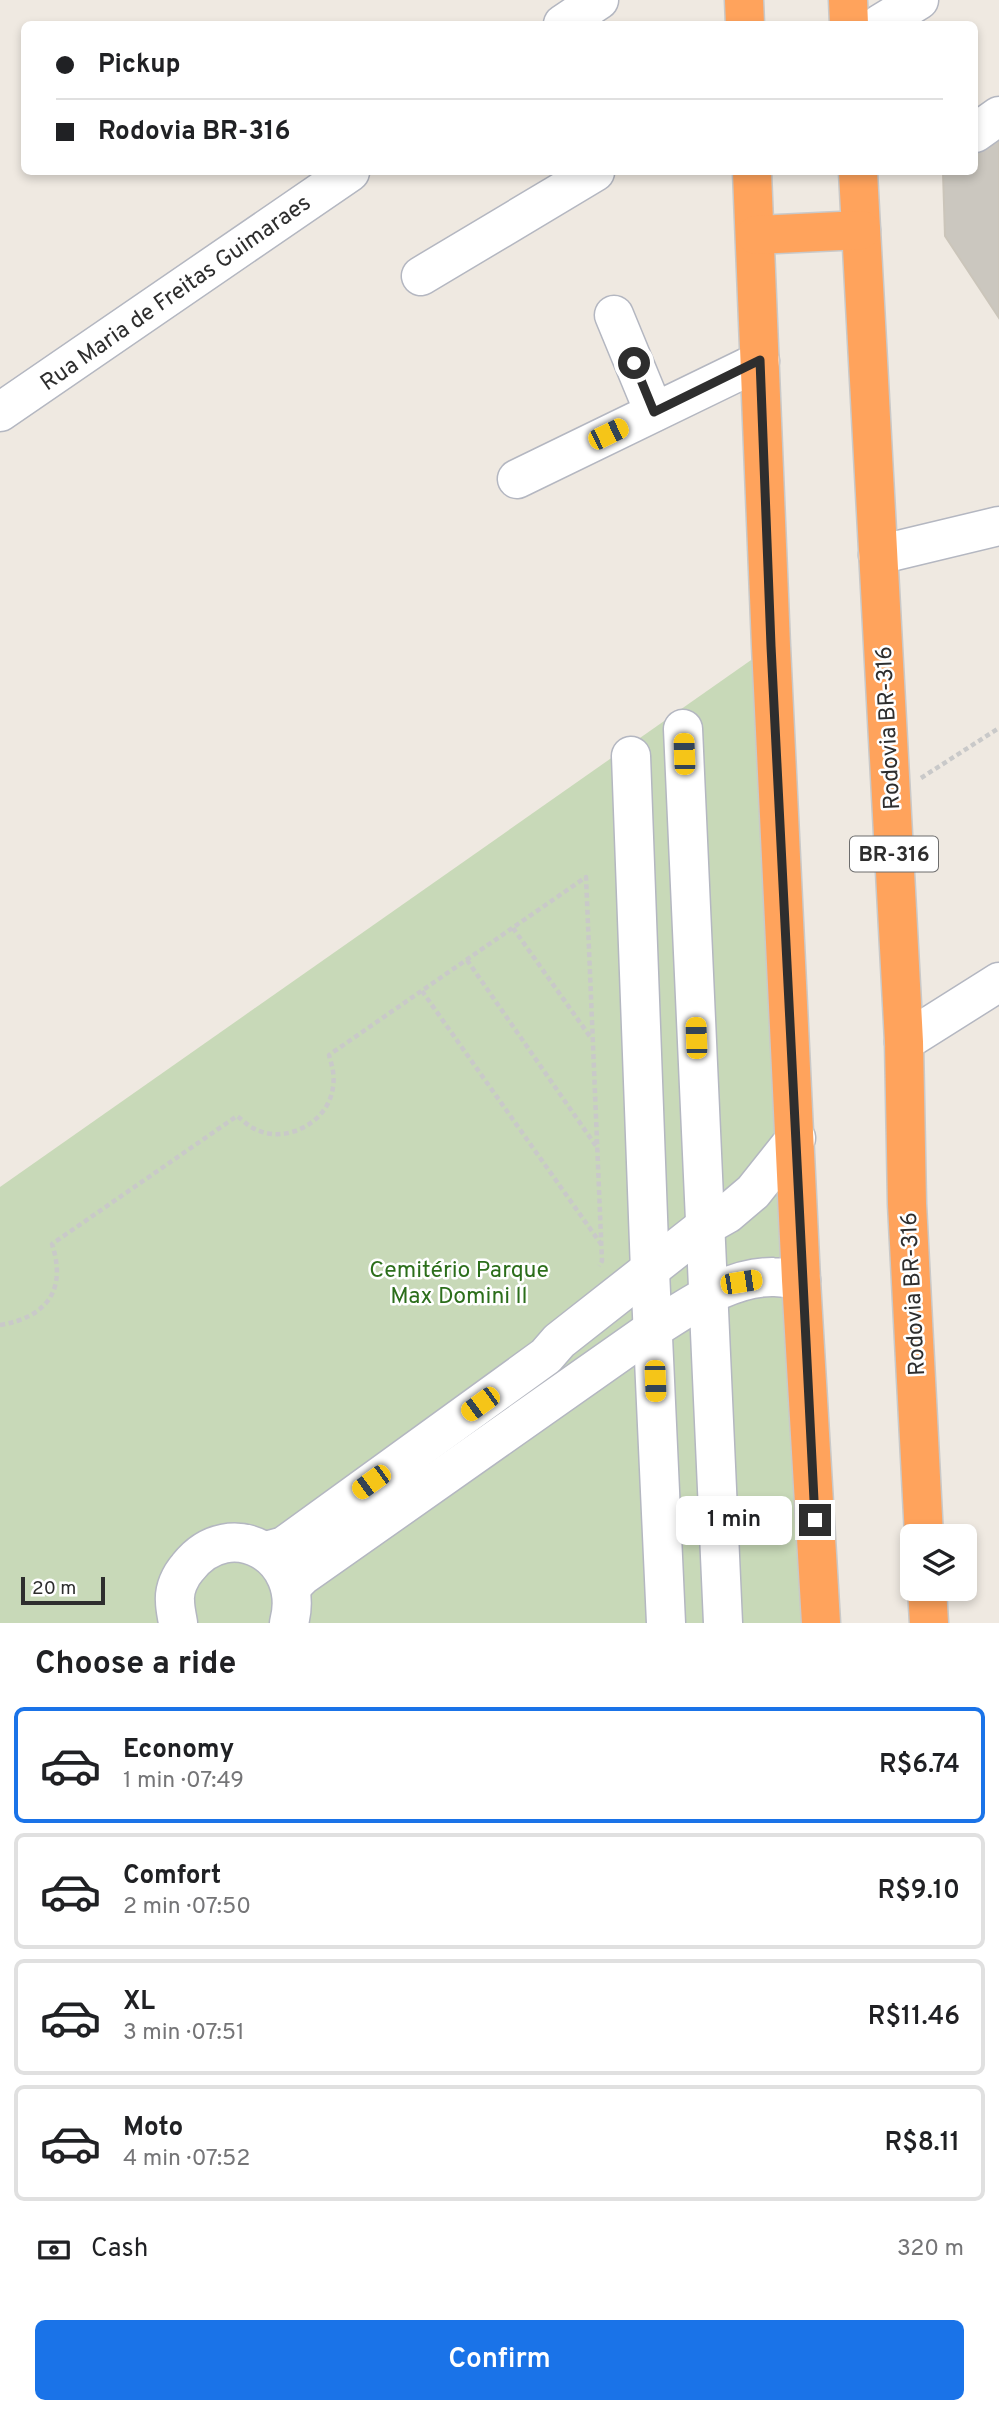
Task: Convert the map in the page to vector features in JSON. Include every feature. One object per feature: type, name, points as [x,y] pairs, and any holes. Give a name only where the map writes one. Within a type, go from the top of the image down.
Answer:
[{"type":"highway","points":[[744,0],[745,21]]},
{"type":"highway","points":[[848,0],[849,21]]},
{"type":"highway","points":[[752,175],[801,1280],[821,1623]]},
{"type":"highway","name":"Rodovia BR-316","points":[[858,175],[904,1042],[907,1204],[924,1524]]},
{"type":"highway","points":[[756,235],[861,230]]},
{"type":"highway","points":[[928,1601],[929,1623]]},
{"type":"street","points":[[568,21],[599,0]]},
{"type":"street","points":[[885,21],[919,0]]},
{"type":"street","points":[[978,131],[999,116]]},
{"type":"street","name":"Rua Maria de Freitas Guimaraes","points":[[0,412],[346,175]]},
{"type":"street","points":[[421,276],[589,175]]},
{"type":"street","points":[[614,315],[654,412]]},
{"type":"street","points":[[517,479],[760,360]]},
{"type":"street","points":[[878,555],[999,526]]},
{"type":"street","points":[[631,756],[649,1271],[666,1618],[723,1619],[683,729]]},
{"type":"street","points":[[637,932],[691,929]]},
{"type":"street","points":[[904,1042],[999,982]]},
{"type":"street","points":[[266,1551],[284,1546],[545,1356],[559,1341],[753,1192],[796,1138]]},
{"type":"street","points":[[290,1605],[302,1576],[653,1329],[709,1294],[741,1282],[772,1277],[801,1280]]},
{"type":"street","points":[[178,1623],[174,1599],[181,1575],[196,1556],[218,1545],[243,1543],[266,1551],[282,1567],[290,1605]]},
{"type":"path","points":[[891,797],[999,728]]},
{"type":"path","points":[[0,1325],[22,1321],[41,1309],[51,1295],[57,1278],[58,1261],[52,1244],[237,1116],[255,1130],[277,1135],[299,1131],[317,1118],[328,1105],[334,1071],[329,1055],[586,877],[602,1261],[596,1271]]},
{"type":"path","points":[[513,928],[593,1040]]},
{"type":"path","points":[[467,960],[597,1147]]},
{"type":"path","points":[[422,991],[601,1244]]},
{"type":"green space","name":"Cemitério Parque Max Domini ll","points":[[771,646],[820,1623],[0,1623],[0,1187]]},
{"type":"building","points":[[999,136],[999,318],[945,236],[943,175],[978,175],[978,150]]},
{"type":"route","points":[[634,363],[654,412],[760,360],[801,1280],[815,1520]]}]
